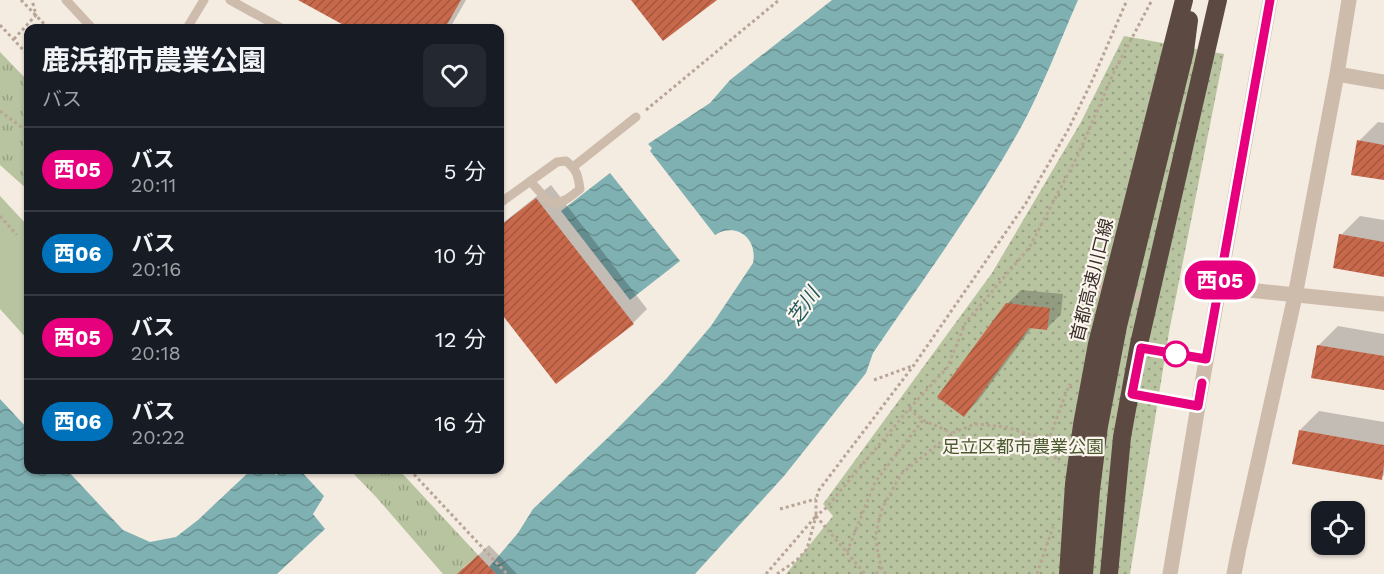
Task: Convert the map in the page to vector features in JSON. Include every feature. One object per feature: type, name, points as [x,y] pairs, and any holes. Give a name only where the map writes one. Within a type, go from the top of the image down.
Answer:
[{"type":"highway","name":"首都高速川口線","points":[[1068,574],[1074,484],[1097,344],[1184,0]]},
{"type":"highway","points":[[1084,574],[1099,426],[1116,337],[1185,51],[1191,0]]},
{"type":"highway","points":[[1109,574],[1115,496],[1124,425],[1139,344],[1218,0]]},
{"type":"street","points":[[1170,574],[1270,0]]},
{"type":"street","points":[[1234,574],[1295,296],[1349,0]]},
{"type":"street","points":[[1336,74],[1384,82]]},
{"type":"street","points":[[1219,287],[1384,304]]},
{"type":"lane","points":[[66,0],[88,24]]},
{"type":"lane","points":[[190,24],[204,0]]},
{"type":"lane","points":[[230,0],[274,24]]},
{"type":"lane","points":[[573,166],[636,117]]},
{"type":"lane","points":[[504,200],[530,181],[557,162],[566,161],[573,166],[579,176],[580,189],[564,202],[550,203],[530,181]]},
{"type":"lane","points":[[1095,287],[1144,297],[1148,300],[1150,308],[1132,394],[1198,406]]},
{"type":"lane","points":[[1141,348],[1206,359]]},
{"type":"path","points":[[21,0],[44,24]]},
{"type":"path","points":[[32,0],[36,15]]},
{"type":"path","points":[[636,117],[779,0]]},
{"type":"path","points":[[777,574],[797,560],[807,549],[816,516],[816,499],[819,490],[914,365],[1026,203],[1068,130],[1127,0]]},
{"type":"path","points":[[766,574],[947,368],[966,322],[1029,248],[1078,155],[1114,72],[1152,0]]},
{"type":"path","points":[[28,24],[36,15]]},
{"type":"path","points":[[0,25],[24,50]]},
{"type":"path","points":[[14,39],[24,28]]},
{"type":"path","points":[[0,111],[24,129]]},
{"type":"path","points":[[0,216],[17,235]]},
{"type":"path","points":[[874,380],[914,365]]},
{"type":"path","points":[[909,409],[923,420],[952,433]]},
{"type":"path","points":[[847,552],[875,482],[923,420]]},
{"type":"path","points":[[886,574],[881,567],[875,537],[882,509],[901,474],[952,433],[975,424],[1006,427],[1036,436],[1064,468]]},
{"type":"path","points":[[414,474],[507,574]]},
{"type":"path","points":[[780,509],[816,499]]},
{"type":"path","points":[[816,516],[865,574]]},
{"type":"path","points":[[876,574],[881,567]]},
{"type":"green space","name":"足立区都市農業公園","points":[[1124,36],[1224,54],[1169,332],[1130,574],[786,574],[833,516],[823,504],[992,273],[1081,122]]},
{"type":"green space","points":[[0,52],[24,77],[24,186],[0,165]]},
{"type":"green space","points":[[0,196],[24,222],[24,336],[0,309]]},
{"type":"green space","points":[[354,474],[403,474],[478,555],[463,568],[469,574],[443,574]]},
{"type":"water","name":"芝川","points":[[832,0],[1078,0],[1020,129],[968,215],[873,353],[866,373],[784,476],[695,574],[496,574],[489,567],[518,533],[533,509],[667,378],[711,326],[753,263],[754,254],[749,240],[744,235],[730,230],[715,235],[650,151],[652,148],[648,144],[710,103],[730,80]]},
{"type":"water","points":[[610,173],[680,261],[630,300],[561,211]]},
{"type":"water","points":[[0,399],[24,425],[24,474],[71,474],[123,530],[150,542],[176,537],[198,520],[247,474],[304,474],[324,496],[313,514],[325,529],[277,574],[0,574]]},
{"type":"building","points":[[298,0],[461,0],[447,24],[342,24]]},
{"type":"building","points":[[631,0],[717,0],[663,41]]},
{"type":"building","points":[[1357,140],[1384,145],[1384,180],[1351,175]]},
{"type":"building","points":[[536,198],[634,324],[556,384],[504,317],[504,223]]},
{"type":"building","points":[[1339,234],[1384,242],[1384,277],[1333,268]]},
{"type":"building","points":[[1006,303],[1050,308],[1047,330],[1029,328],[964,417],[937,397]]},
{"type":"building","points":[[1317,345],[1384,356],[1384,390],[1311,378]]},
{"type":"building","points":[[1299,430],[1384,445],[1382,480],[1292,464]]},
{"type":"building","points":[[478,555],[496,574],[457,574]]},
{"type":"bus line","name":"西05","points":[[1202,383],[1198,406],[1132,394],[1141,348],[1206,359],[1270,0]]}]
